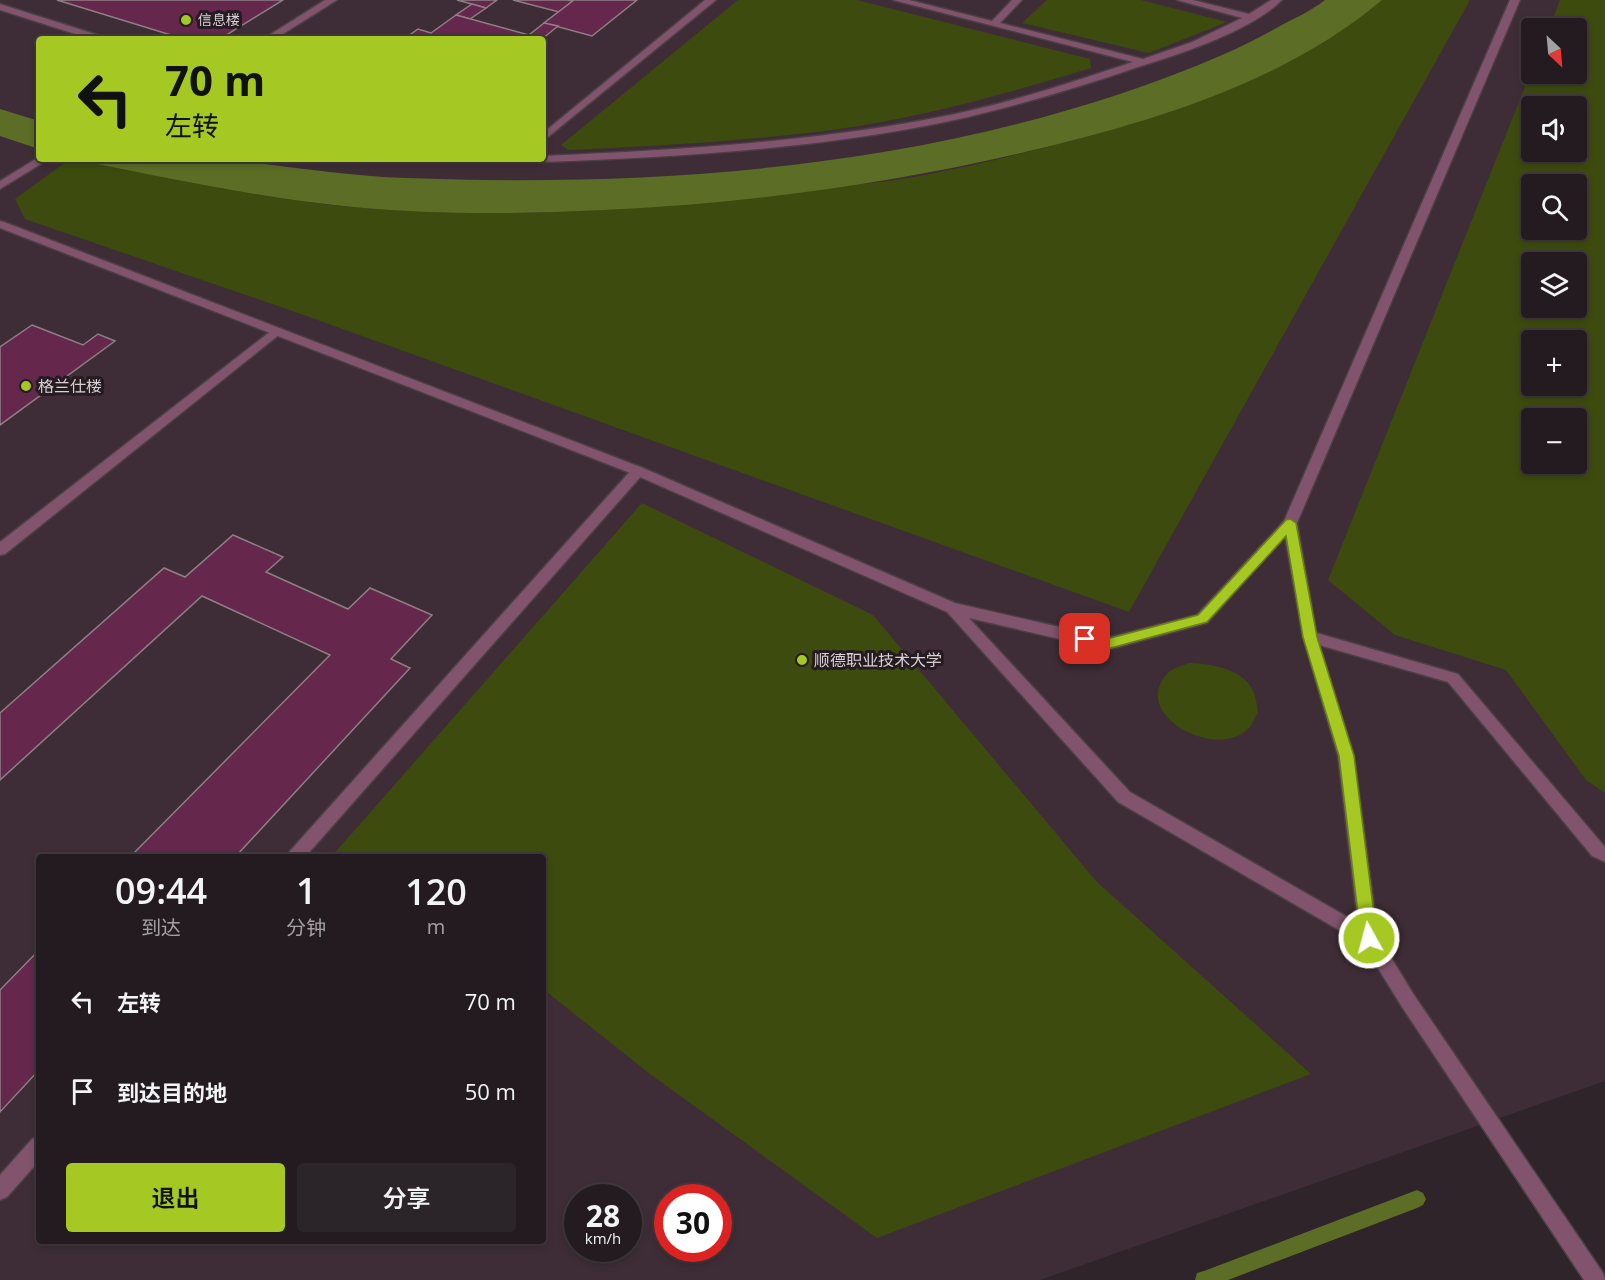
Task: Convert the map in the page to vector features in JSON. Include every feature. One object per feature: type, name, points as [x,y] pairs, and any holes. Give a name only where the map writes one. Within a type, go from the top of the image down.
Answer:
[{"type":"street","points":[[273,36],[332,0]]},
{"type":"street","points":[[546,136],[711,0]]},
{"type":"street","points":[[898,0],[1143,62]]},
{"type":"street","points":[[994,24],[1017,0]]},
{"type":"street","points":[[1182,0],[1250,17]]},
{"type":"street","points":[[546,159],[730,149],[841,137],[950,118],[1043,94],[1143,62],[1196,42],[1250,17],[1277,0]]},
{"type":"street","points":[[0,224],[638,471],[952,608],[1107,644],[1202,619],[1290,523],[1515,0]]},
{"type":"street","points":[[0,7],[92,36]]},
{"type":"street","points":[[0,186],[39,162]]},
{"type":"street","points":[[0,550],[276,331]]},
{"type":"street","points":[[298,854],[638,471]]},
{"type":"street","points":[[1290,523],[1310,637],[1346,756],[1369,938],[1408,1001],[1596,1280]]},
{"type":"street","points":[[952,608],[1124,797],[1369,938]]},
{"type":"street","points":[[1310,637],[1452,678],[1598,851],[1605,855]]},
{"type":"street","points":[[0,1190],[36,1149]]},
{"type":"shaded area","name":"顺德职业技术大学","points":[[0,0],[1605,0],[1605,1081],[1040,1280],[0,1280]]},
{"type":"shaded area","points":[[738,0],[857,0],[1090,59],[1091,68],[966,103],[903,118],[839,129],[737,140],[636,147],[568,150],[561,145]]},
{"type":"shaded area","points":[[1047,0],[1141,0],[1227,22],[1149,53],[1022,23]]},
{"type":"shaded area","points":[[1325,0],[1382,0],[1345,28],[1306,53],[1221,93],[1177,110],[1087,137],[988,160],[879,181],[770,197],[659,207],[573,211],[479,213],[416,211],[353,207],[282,198],[87,162],[245,162],[382,177],[496,180],[677,175],[767,168],[856,156],[945,140],[1033,120],[1120,94],[1181,72],[1261,36]]},
{"type":"shaded area","points":[[1382,0],[1470,0],[1129,612],[301,314],[25,219],[15,199],[66,162],[86,162],[317,203],[458,213],[616,209],[888,181],[1035,150],[1172,110],[1260,74],[1302,53],[1343,28]]},
{"type":"shaded area","points":[[1560,0],[1605,0],[1605,793],[1586,780],[1506,670],[1395,635],[1328,580],[1521,97],[1521,162],[1587,162],[1587,96],[1521,96],[1526,84],[1587,84],[1587,18],[1553,18]]},
{"type":"shaded area","points":[[0,109],[36,120],[36,148],[0,136]]},
{"type":"shaded area","points":[[642,503],[873,615],[1096,881],[1311,1074],[877,1238],[650,1074],[546,991],[546,854],[334,854]]},
{"type":"shaded area","points":[[1189,663],[1217,666],[1243,678],[1255,695],[1258,712],[1249,728],[1235,737],[1217,740],[1182,729],[1168,717],[1159,704],[1159,689],[1170,671]]},
{"type":"building","name":"信息楼","points":[[57,0],[283,0],[225,36],[174,36]]},
{"type":"building","points":[[457,0],[497,0],[486,8]]},
{"type":"building","points":[[513,0],[567,0],[573,1],[559,12]]},
{"type":"building","points":[[574,0],[637,0],[592,36],[544,23]]},
{"type":"building","points":[[472,4],[486,8],[470,19],[456,15]]},
{"type":"building","points":[[456,15],[531,36],[408,36],[418,29],[431,33]]},
{"type":"building","points":[[544,23],[558,26],[546,36],[529,35]]},
{"type":"building","name":"格兰仕楼","points":[[32,325],[83,345],[98,334],[115,341],[0,425],[0,347]]},
{"type":"building","points":[[233,535],[283,557],[266,572],[348,609],[370,588],[432,615],[391,659],[410,668],[238,854],[133,854],[330,655],[202,596],[0,780],[0,713],[164,568],[185,577]]},
{"type":"building","points":[[36,953],[36,1073],[0,1112],[0,990]]},
{"type":"waterway","points":[[1204,1280],[1417,1199]]},
{"type":"place","name":"信息楼","points":[[186,20]]},
{"type":"place","name":"格兰仕楼","points":[[26,386]]},
{"type":"place","name":"顺德职业技术大学","points":[[802,660]]},
{"type":"route","points":[[1085,639],[1107,644],[1202,619],[1290,523],[1310,637],[1346,756],[1369,938]]}]
